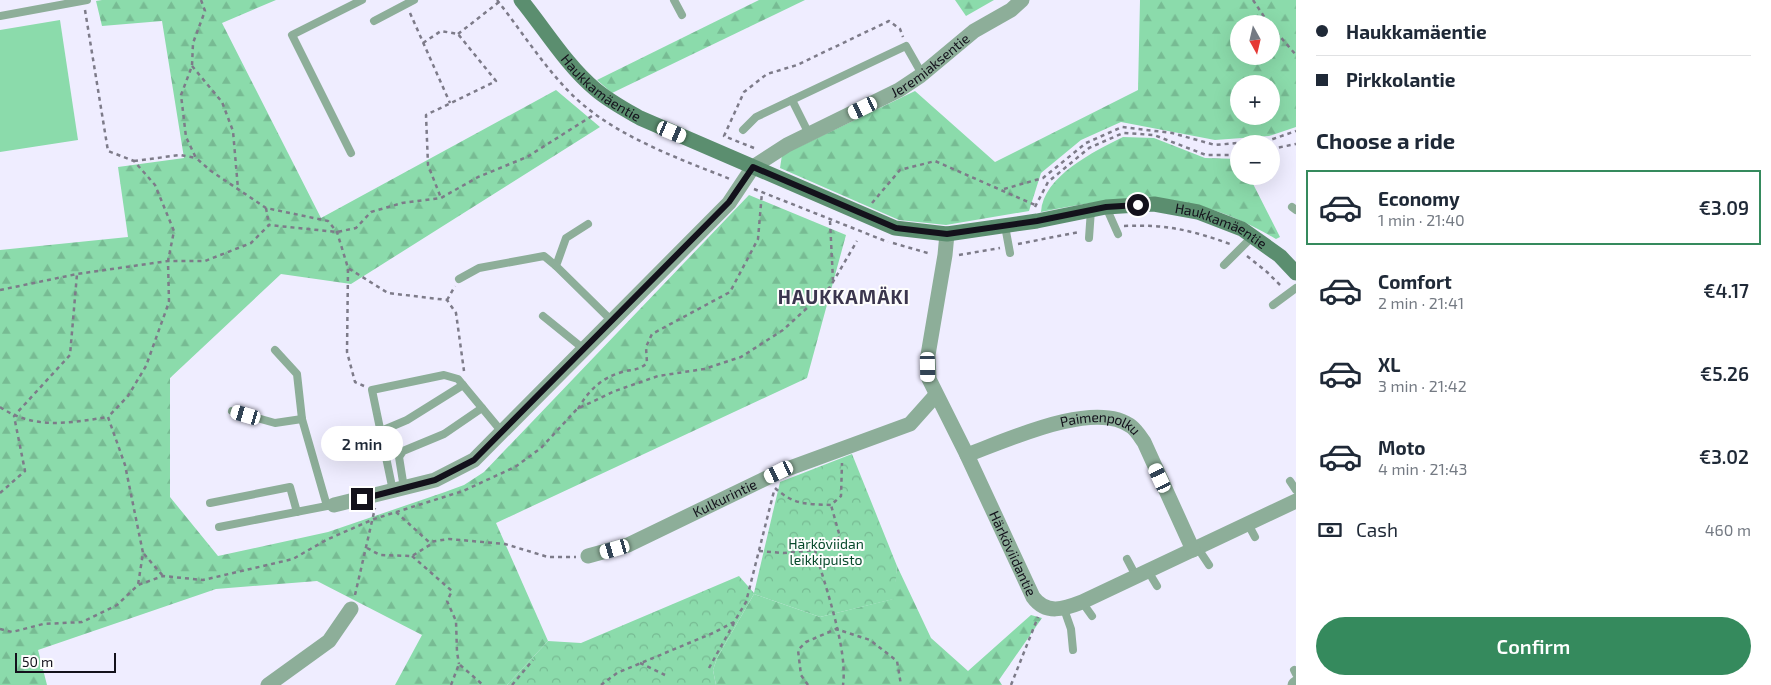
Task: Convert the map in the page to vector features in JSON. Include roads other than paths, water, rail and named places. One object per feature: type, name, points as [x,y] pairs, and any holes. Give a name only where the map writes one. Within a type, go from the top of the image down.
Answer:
[{"type":"street","name":"Haukkamäentie","points":[[521,0],[593,88],[612,102],[640,118],[896,228],[947,234],[1005,226],[1099,209],[1154,204],[1198,212],[1242,229],[1280,256],[1296,273]]},
{"type":"street","name":"Jeremiaksentie","points":[[753,167],[787,145],[899,90],[922,74],[974,31],[1011,10],[1022,0]]},
{"type":"street","points":[[330,505],[399,489],[456,471],[474,460],[613,322],[729,202],[753,167]]},
{"type":"street","name":"Härköviidantie","points":[[947,234],[946,255],[928,354],[928,379],[935,396],[967,455],[1033,597],[1042,606],[1053,610],[1064,609],[1082,602],[1195,548],[1251,530],[1296,501]]},
{"type":"street","name":"Kulkurintie","points":[[588,556],[628,545],[779,472],[910,424],[935,396]]},
{"type":"street","name":"Paimenpolku","points":[[967,455],[1036,429],[1091,417],[1112,418],[1132,427],[1144,442],[1195,548]]},
{"type":"street","points":[[268,685],[330,642],[351,609]]},
{"type":"lane","points":[[0,16],[85,0]]},
{"type":"lane","points":[[351,153],[292,35],[362,0]]},
{"type":"lane","points":[[374,21],[414,0]]},
{"type":"lane","points":[[674,0],[682,15]]},
{"type":"lane","points":[[743,130],[756,118],[906,46],[922,74]]},
{"type":"lane","points":[[792,100],[809,134]]},
{"type":"lane","points":[[1089,234],[1099,209],[1114,226],[1118,234]]},
{"type":"lane","points":[[556,266],[566,238],[588,224]]},
{"type":"lane","points":[[1005,226],[1010,250]]},
{"type":"lane","points":[[1224,265],[1252,237]]},
{"type":"lane","points":[[459,279],[479,268],[544,256],[613,322]]},
{"type":"lane","points":[[1273,305],[1296,288]]},
{"type":"lane","points":[[542,316],[585,350]]},
{"type":"lane","points":[[219,527],[330,505],[302,419],[297,374],[275,350]]},
{"type":"lane","points":[[399,489],[381,431],[372,390],[444,375],[458,379],[502,432]]},
{"type":"lane","points":[[381,431],[407,420],[463,385]]},
{"type":"lane","points":[[399,489],[399,457],[403,451],[444,434],[482,408]]},
{"type":"lane","points":[[232,411],[275,423],[302,419]]},
{"type":"lane","points":[[1290,481],[1296,490]]},
{"type":"lane","points":[[210,503],[290,487],[297,512]]},
{"type":"lane","points":[[1195,548],[1209,565]]},
{"type":"lane","points":[[1127,559],[1157,586]]},
{"type":"lane","points":[[1082,602],[1092,616]]},
{"type":"lane","points":[[1064,609],[1072,629],[1072,650]]},
{"type":"district","name":"HAUKKAMÄKI","points":[[844,297]]},
{"type":"park label","name":"Härköviidan leikkipuisto","points":[[826,552]]}]
